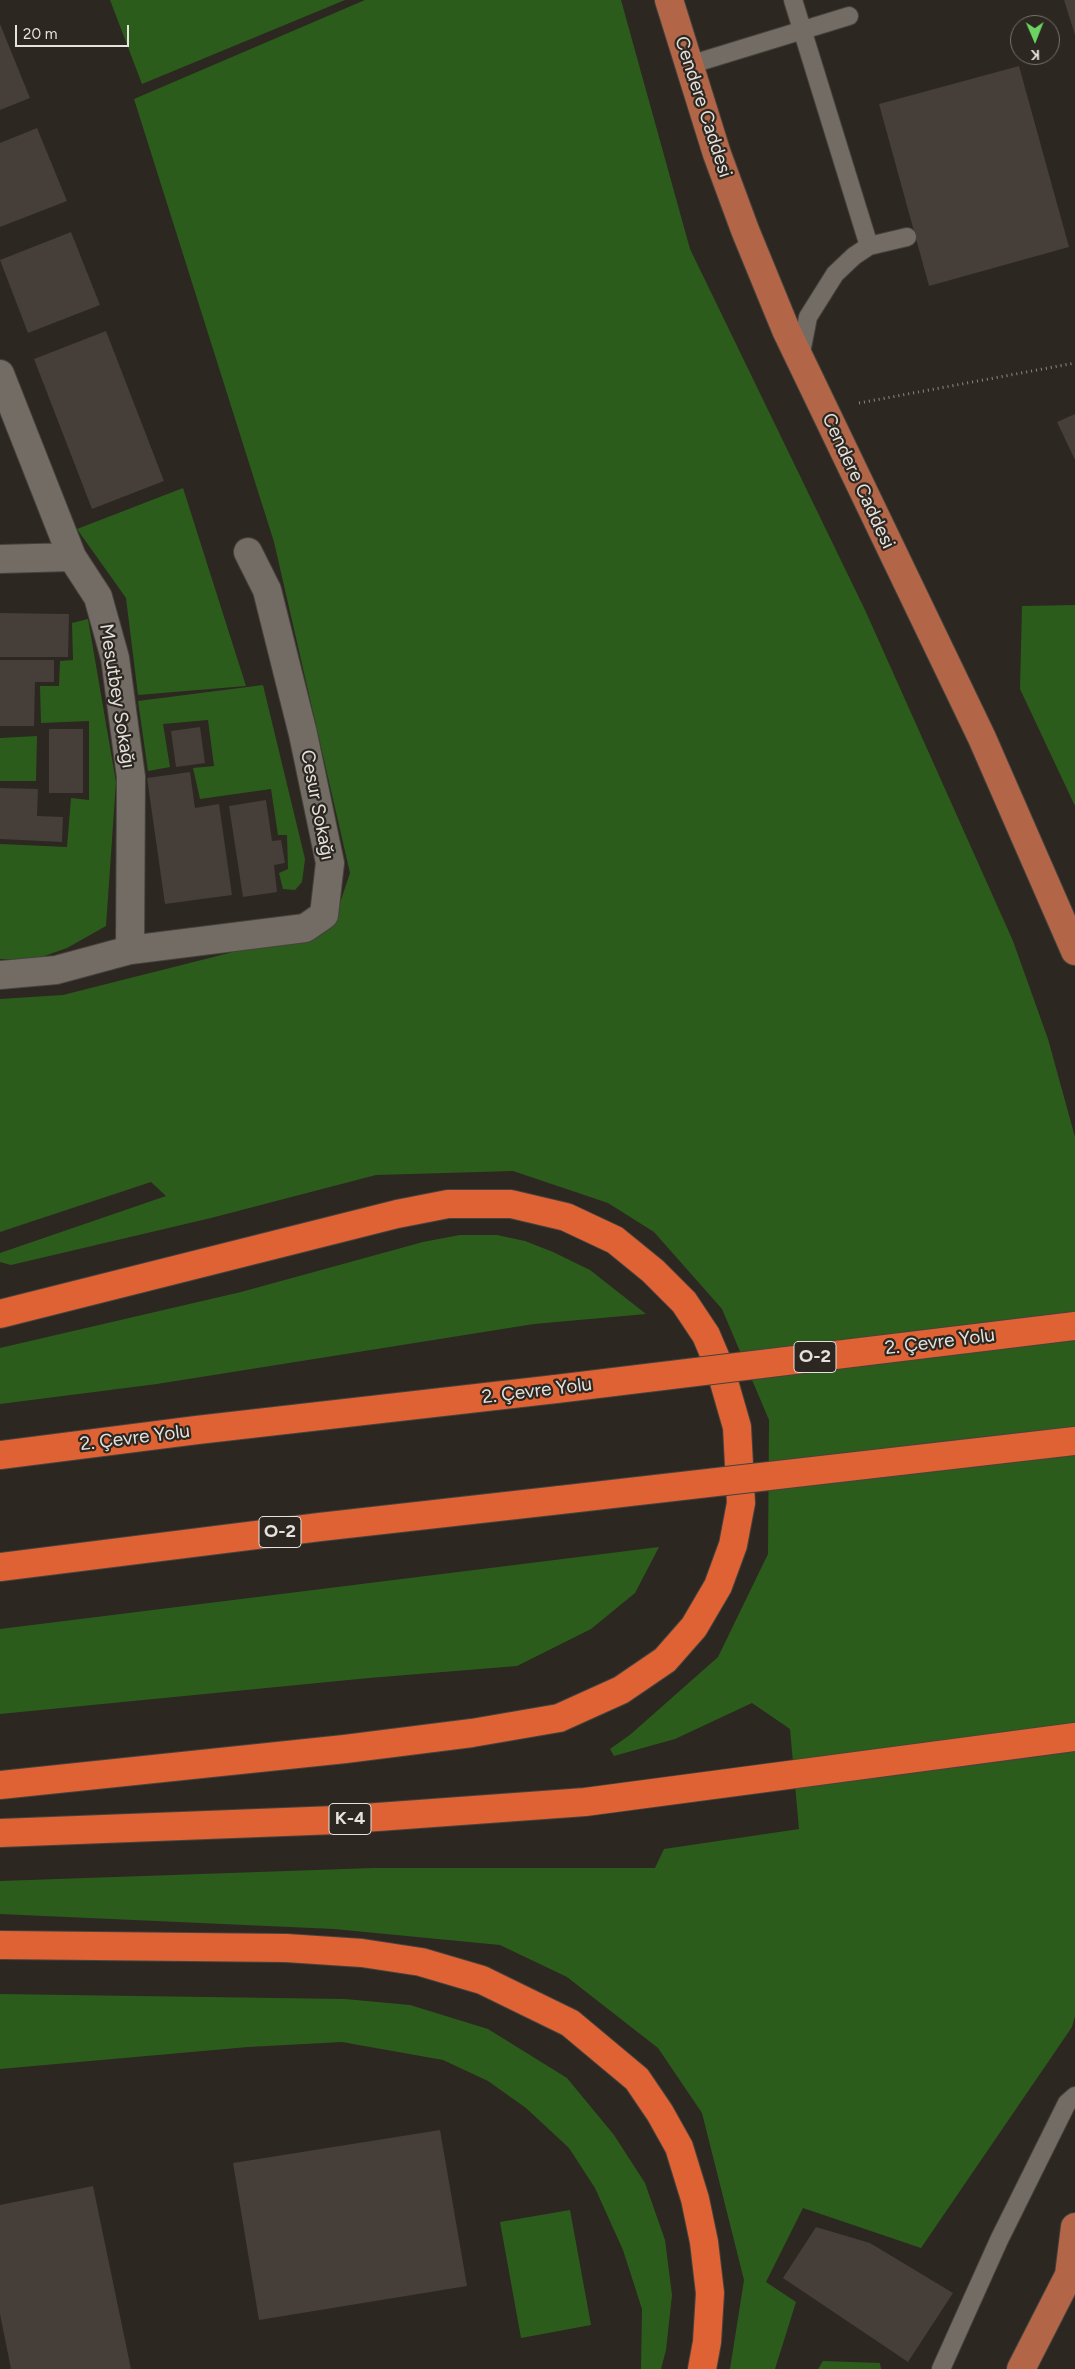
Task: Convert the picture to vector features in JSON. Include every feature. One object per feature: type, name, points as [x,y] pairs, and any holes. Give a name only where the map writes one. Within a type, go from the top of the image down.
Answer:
[{"type":"highway","points":[[0,1314],[397,1214],[448,1204],[511,1204],[566,1217],[614,1240],[653,1271],[684,1302],[706,1334],[720,1368],[737,1427],[741,1503],[733,1545],[718,1586],[694,1627],[665,1660],[622,1690],[559,1718],[472,1733],[345,1749],[0,1785]]},
{"type":"highway","name":"2. Çevre Yolu","points":[[0,1455],[1075,1326]]},
{"type":"highway","name":"O-2","points":[[0,1567],[320,1527],[1075,1440]]},
{"type":"highway","name":"K-4","points":[[0,1833],[336,1820],[585,1802],[1075,1737]]},
{"type":"highway","points":[[0,1946],[286,1948],[362,1953],[421,1962],[482,1980],[570,2023],[637,2079],[660,2113],[679,2147],[704,2242],[710,2293],[707,2342],[702,2369]]},
{"type":"main road","name":"Cendere Caddesi","points":[[669,0],[717,154],[742,222],[800,358],[982,738],[1075,951]]},
{"type":"main road","points":[[1021,2369],[1072,2270],[1075,2227]]},
{"type":"street","name":"Mesutbey Sokağı","points":[[0,374],[72,557],[98,597],[115,658],[130,777],[130,950]]},
{"type":"street","name":"Cesur Sokağı","points":[[0,975],[56,970],[130,950],[305,928],[324,916],[330,863],[303,734],[267,590],[248,552]]},
{"type":"street","points":[[0,559],[72,557]]},
{"type":"lane","points":[[793,0],[869,246]]},
{"type":"lane","points":[[689,65],[849,16]]},
{"type":"lane","points":[[800,358],[808,317],[820,294],[835,274],[854,256],[869,246],[907,237]]},
{"type":"lane","points":[[941,2369],[999,2240],[1067,2103],[1075,2096]]},
{"type":"path","points":[[824,409],[1075,363]]},
{"type":"green space","points":[[110,0],[345,0],[142,84]]},
{"type":"green space","points":[[365,0],[621,0],[690,249],[865,610],[1013,941],[1048,1039],[1075,1137],[1075,2016],[1072,2027],[921,2248],[803,2208],[766,2282],[796,2302],[775,2369],[730,2369],[744,2280],[702,2113],[658,2048],[567,1977],[500,1945],[334,1929],[0,1914],[0,1881],[373,1868],[655,1868],[664,1849],[799,1829],[790,1729],[752,1703],[675,1739],[614,1756],[610,1749],[631,1734],[718,1657],[768,1554],[769,1420],[722,1309],[654,1232],[608,1203],[513,1171],[376,1175],[211,1218],[11,1265],[0,1262],[0,1253],[166,1196],[151,1182],[0,1232],[0,999],[63,995],[332,927],[350,873],[274,542],[134,99]]},
{"type":"green space","points":[[183,488],[246,686],[138,695],[126,598],[77,529]]},
{"type":"green space","points":[[1075,605],[1075,806],[1020,689],[1022,606]]},
{"type":"green space","points":[[88,619],[116,782],[106,926],[67,948],[33,960],[0,959],[0,844],[67,847],[71,798],[89,800],[89,721],[41,723],[40,686],[59,686],[60,661],[73,660],[72,623]]},
{"type":"green space","points":[[263,685],[305,859],[302,882],[295,890],[283,889],[279,873],[288,869],[287,835],[278,835],[271,789],[200,799],[193,768],[214,766],[208,720],[163,724],[170,767],[148,771],[138,701]]},
{"type":"green space","points":[[37,736],[36,781],[0,781],[0,738]]},
{"type":"green space","points":[[460,1235],[497,1235],[525,1241],[553,1252],[590,1270],[646,1314],[534,1324],[157,1384],[0,1404],[0,1348],[241,1292],[423,1242]]},
{"type":"green space","points":[[659,1547],[635,1593],[591,1629],[517,1666],[369,1678],[0,1714],[0,1629]]},
{"type":"green space","points":[[0,1994],[345,1999],[410,2005],[488,2029],[567,2078],[614,2135],[645,2183],[665,2240],[672,2295],[666,2350],[661,2369],[641,2369],[642,2309],[623,2250],[595,2188],[569,2148],[526,2108],[488,2081],[443,2060],[342,2042],[248,2047],[0,2069]]},
{"type":"green space","points":[[570,2210],[591,2325],[521,2338],[500,2222]]},
{"type":"green space","points":[[823,2361],[880,2363],[881,2369],[818,2369]]},
{"type":"building","points":[[1064,0],[1075,0],[1075,35]]},
{"type":"building","points":[[0,24],[30,98],[0,110]]},
{"type":"building","points":[[1019,66],[1069,247],[929,286],[879,104]]},
{"type":"building","points":[[37,128],[67,201],[0,227],[0,143]]},
{"type":"building","points":[[71,232],[100,305],[28,333],[0,260]]},
{"type":"building","points":[[106,331],[164,481],[92,509],[34,359]]},
{"type":"building","points":[[1075,414],[1075,460],[1057,422]]},
{"type":"building","points":[[0,613],[69,614],[68,657],[0,657]]},
{"type":"building","points":[[0,660],[54,660],[54,682],[35,682],[34,726],[0,726]]},
{"type":"building","points":[[200,727],[205,763],[176,767],[171,731]]},
{"type":"building","points":[[49,729],[83,729],[83,793],[49,793]]},
{"type":"building","points":[[190,772],[195,808],[219,804],[232,895],[165,904],[147,778]]},
{"type":"building","points":[[0,788],[38,789],[37,816],[63,817],[62,842],[0,839]]},
{"type":"building","points":[[266,800],[272,841],[281,840],[285,863],[274,865],[277,892],[243,897],[229,806]]},
{"type":"building","points":[[440,2130],[467,2286],[259,2320],[233,2163]]},
{"type":"building","points":[[93,2186],[131,2369],[11,2369],[0,2314],[0,2205]]},
{"type":"building","points":[[816,2227],[870,2243],[953,2293],[908,2362],[783,2278]]}]
